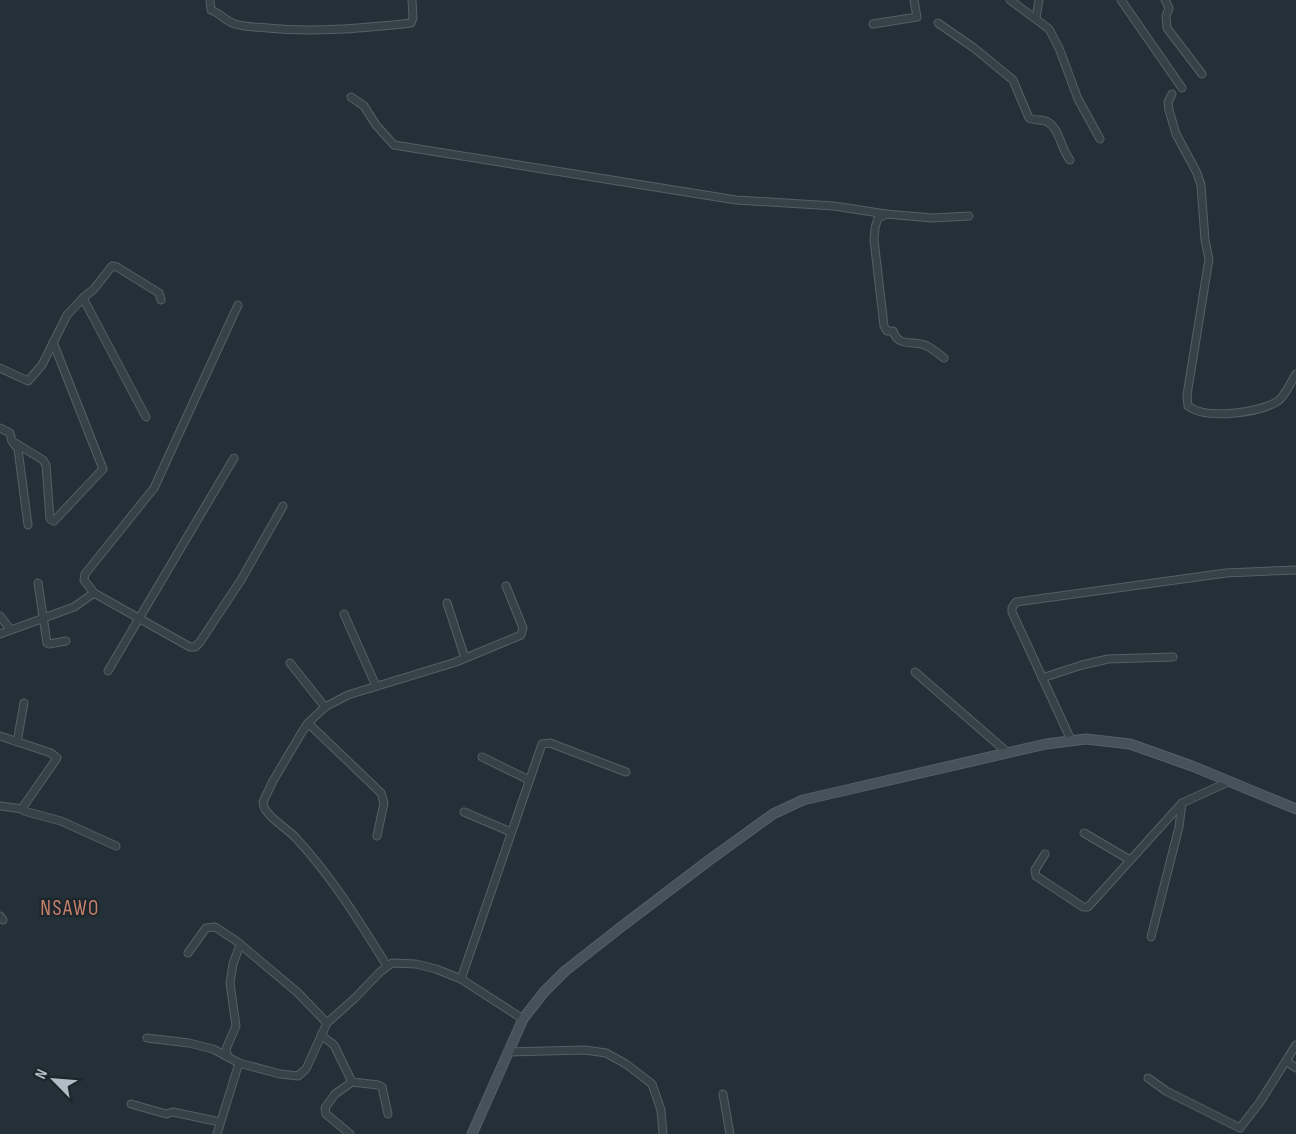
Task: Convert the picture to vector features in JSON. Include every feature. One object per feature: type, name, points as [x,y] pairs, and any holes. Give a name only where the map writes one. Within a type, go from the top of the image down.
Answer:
[{"type":"street","points":[[210,0],[211,10],[223,19],[236,24],[305,31],[338,31],[411,23],[412,0]]},
{"type":"street","points":[[873,24],[917,17],[914,0]]},
{"type":"street","points":[[1010,0],[1049,29],[1078,99],[1100,139]]},
{"type":"street","points":[[1036,18],[1040,0]]},
{"type":"street","points":[[1121,0],[1182,88]]},
{"type":"street","points":[[1165,0],[1169,8],[1166,16],[1167,28],[1202,74]]},
{"type":"street","points":[[938,23],[974,48],[1012,80],[1029,118],[1046,120],[1051,124],[1063,151],[1070,160]]},
{"type":"street","points":[[1172,94],[1168,102],[1176,134],[1201,185],[1205,240],[1209,259],[1187,395],[1188,406],[1193,410],[1212,414],[1247,411],[1279,400],[1296,374]]},
{"type":"street","points":[[351,97],[364,106],[376,125],[394,145],[736,200],[834,206],[933,219],[969,216]]},
{"type":"street","points":[[886,214],[878,218],[874,240],[884,326],[887,331],[892,331],[895,339],[901,342],[926,345],[944,358]]},
{"type":"street","points":[[0,368],[28,381],[42,365],[65,318],[114,265],[159,293],[161,300]]},
{"type":"street","points":[[83,298],[146,417]]},
{"type":"street","points":[[238,305],[154,488],[85,574],[84,580],[94,593],[190,647],[198,645],[241,580],[283,506]]},
{"type":"street","points":[[12,441],[43,460],[46,465],[50,519],[54,521],[103,469],[53,342]]},
{"type":"street","points":[[0,428],[10,433],[18,449],[28,525]]},
{"type":"street","points":[[108,671],[234,458]]},
{"type":"street","points":[[1071,740],[1012,612],[1013,604],[1019,600],[1226,573],[1296,570]]},
{"type":"street","points":[[38,583],[47,643],[66,641]]},
{"type":"street","points":[[387,966],[336,886],[286,826],[269,813],[263,805],[273,781],[308,723],[325,707],[348,695],[465,658],[522,633],[523,628],[506,586]]},
{"type":"street","points":[[0,634],[74,607],[94,593]]},
{"type":"street","points":[[447,603],[465,658]]},
{"type":"street","points":[[344,614],[376,686]]},
{"type":"street","points":[[0,616],[10,629]]},
{"type":"street","points":[[1042,678],[1108,659],[1173,657]]},
{"type":"street","points":[[290,663],[325,707]]},
{"type":"street","points":[[915,672],[1008,753]]},
{"type":"street","points":[[17,742],[24,703]]},
{"type":"street","points":[[308,723],[381,793],[384,803],[377,836]]},
{"type":"street","points":[[0,736],[51,753],[57,758],[23,809]]},
{"type":"street","points":[[472,1134],[523,1019],[544,992],[565,971],[716,855],[781,810],[803,800],[1071,740],[1100,739],[1152,750],[1296,809]]},
{"type":"street","points":[[461,979],[541,745],[550,743],[626,772]]},
{"type":"street","points":[[482,758],[529,780]]},
{"type":"street","points":[[1045,854],[1034,875],[1083,907],[1088,907],[1182,803],[1228,782]]},
{"type":"street","points":[[1150,937],[1179,827],[1182,803]]},
{"type":"street","points":[[0,806],[23,809],[26,812],[66,823],[117,846]]},
{"type":"street","points":[[464,812],[511,832]]},
{"type":"street","points":[[1084,833],[1130,860]]},
{"type":"street","points":[[188,952],[203,931],[209,927],[215,927],[297,992],[327,1023]]},
{"type":"street","points":[[228,1057],[226,1049],[236,1026],[230,987],[231,977],[240,945]]},
{"type":"street","points":[[147,1038],[189,1043],[213,1049],[239,1063],[280,1074],[298,1076],[306,1069],[327,1023],[387,966],[400,962],[436,969],[461,979],[523,1019]]},
{"type":"street","points":[[321,1035],[334,1045],[352,1082]]},
{"type":"street","points":[[1148,1078],[1235,1131],[1245,1123],[1296,1045]]},
{"type":"street","points":[[507,1052],[585,1050],[606,1053],[626,1064],[652,1084],[662,1110],[663,1134]]},
{"type":"street","points":[[1286,1061],[1296,1068]]},
{"type":"street","points":[[217,1134],[239,1063]]},
{"type":"street","points":[[350,1134],[326,1113],[325,1108],[335,1094],[352,1082],[378,1084],[382,1087],[388,1114]]},
{"type":"street","points":[[723,1094],[730,1134]]},
{"type":"street","points":[[131,1104],[166,1114],[173,1112],[220,1122]]},
{"type":"district","name":"NSAWO","points":[[70,908]]}]
